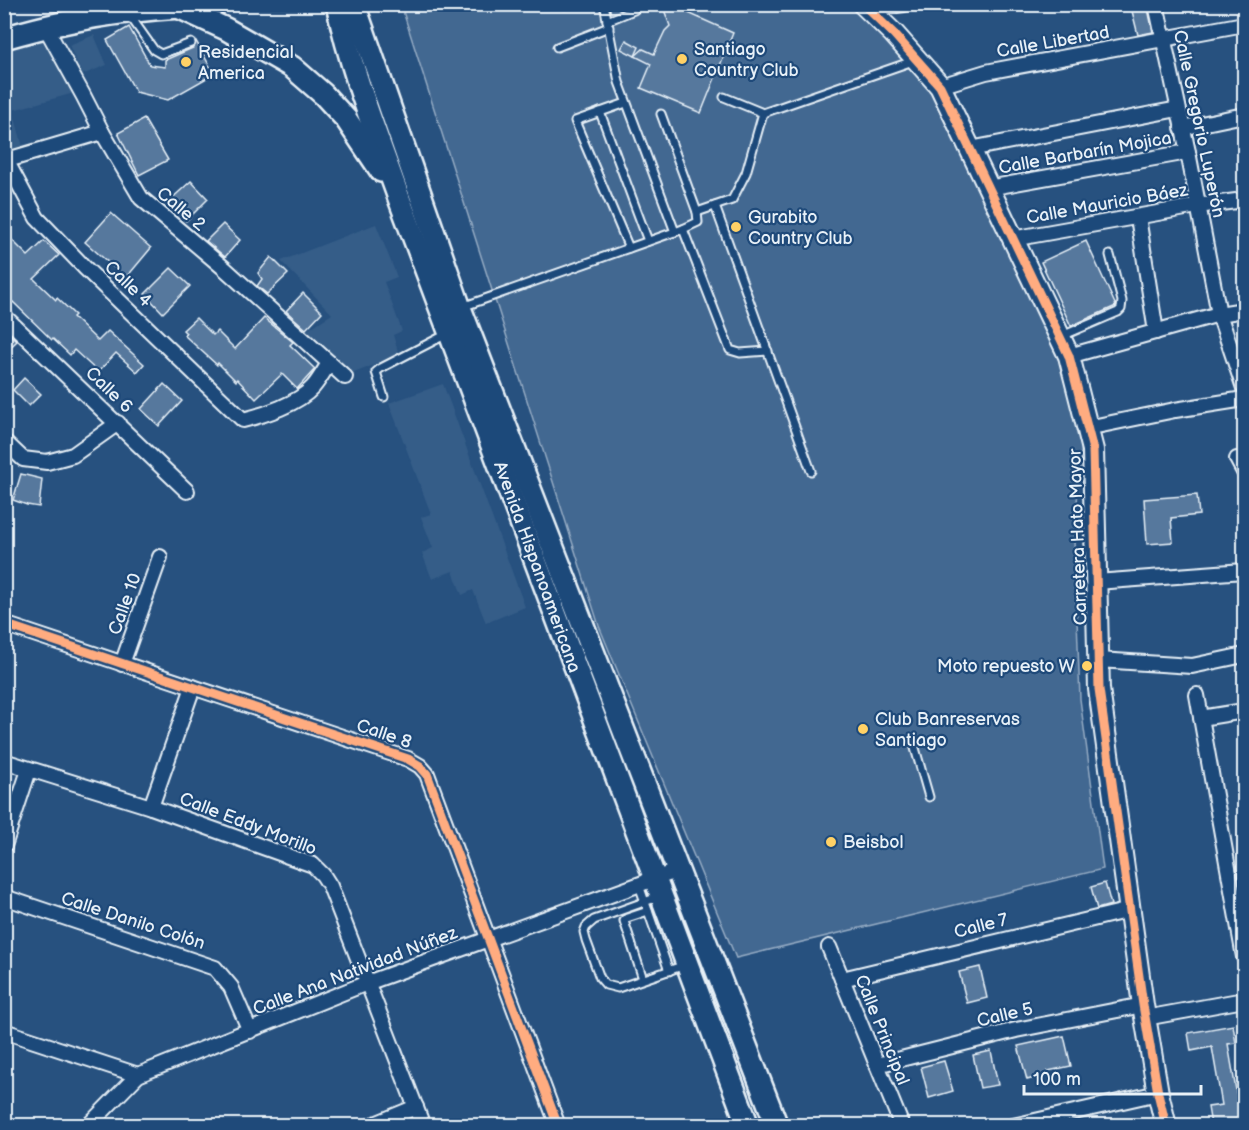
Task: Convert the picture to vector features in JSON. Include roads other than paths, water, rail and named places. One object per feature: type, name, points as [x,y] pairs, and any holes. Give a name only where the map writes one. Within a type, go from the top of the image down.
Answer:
[{"type":"main road","points":[[45,26],[88,4]]},
{"type":"main road","points":[[4,38],[45,26],[127,12],[201,4]]},
{"type":"main road","points":[[215,4],[226,29]]},
{"type":"main road","name":"Avenida Hispanoamericana","points":[[337,4],[362,97],[400,201],[451,318],[679,870],[777,1125]]},
{"type":"main road","points":[[354,4],[417,186]]},
{"type":"main road","points":[[369,4],[417,186]]},
{"type":"main road","points":[[178,7],[226,29],[292,67],[323,94],[346,118],[400,201]]},
{"type":"main road","name":"Avenida Hispanoamericana","points":[[417,186],[451,318],[649,895],[678,968],[748,1125]]},
{"type":"street","points":[[865,7],[904,4]]},
{"type":"street","name":"Calle Gregorio Luperón","points":[[1156,4],[1188,152],[1219,314],[1245,388]]},
{"type":"street","name":"Carretera Hato Mayor","points":[[865,7],[940,86],[1011,239],[1069,356],[1093,450],[1099,689],[1144,1012],[1166,1125]]},
{"type":"street","name":"Calle Libertad","points":[[940,86],[986,72],[1245,24]]},
{"type":"street","name":"Calle 2","points":[[45,26],[102,132],[141,198],[224,268],[345,377]]},
{"type":"street","points":[[970,149],[1178,109]]},
{"type":"street","points":[[1182,128],[1245,114]]},
{"type":"street","points":[[5,160],[102,132]]},
{"type":"street","name":"Calle Barbarín Mojica","points":[[988,188],[1188,152]]},
{"type":"street","name":"Calle 4","points":[[5,160],[38,218],[85,268],[243,420],[259,416],[298,399],[312,387],[329,363]]},
{"type":"street","name":"Calle Mauricio Báez","points":[[1011,239],[1197,206],[1245,200]]},
{"type":"street","points":[[1138,217],[1156,332]]},
{"type":"street","points":[[1069,356],[1219,314],[1245,310]]},
{"type":"street","name":"Calle 6","points":[[4,316],[187,491]]},
{"type":"street","points":[[1087,428],[1174,410],[1245,399]]},
{"type":"street","points":[[4,441],[23,459],[47,462],[73,455],[118,423]]},
{"type":"street","name":"Calle 10","points":[[122,664],[160,557]]},
{"type":"street","points":[[1096,582],[1245,571]]},
{"type":"street","name":"Calle 8","points":[[4,624],[408,759],[420,766],[426,774],[558,1125]]},
{"type":"street","points":[[1098,660],[1192,666],[1245,655]]},
{"type":"street","points":[[151,807],[193,687]]},
{"type":"street","points":[[1197,695],[1245,957]]},
{"type":"street","points":[[1201,718],[1245,711]]},
{"type":"street","name":"Calle Eddy Morillo","points":[[4,761],[151,807],[313,865],[330,886],[423,1125]]},
{"type":"street","points":[[4,846],[29,770]]},
{"type":"street","name":"Calle Ana Natividad Núñez","points":[[88,1125],[138,1076],[367,983],[488,939],[649,895],[679,870]]},
{"type":"street","name":"Calle Danilo Colón","points":[[4,897],[215,968],[231,987],[250,1031]]},
{"type":"street","name":"Calle 7","points":[[842,979],[1130,910]]},
{"type":"street","name":"Calle Principal","points":[[829,947],[902,1125]]},
{"type":"street","name":"Calle 5","points":[[877,1065],[1016,1030],[1245,1000]]},
{"type":"street","points":[[4,1031],[138,1076]]},
{"type":"street","points":[[1013,1125],[1158,1093]]},
{"type":"street","points":[[370,1125],[416,1107]]},
{"type":"lane","points":[[604,4],[619,82],[675,232]]},
{"type":"lane","points":[[557,47],[634,10]]},
{"type":"lane","points":[[127,12],[154,50],[161,54],[191,43]]},
{"type":"lane","points":[[724,97],[763,113],[917,60]]},
{"type":"lane","points":[[626,104],[575,121],[629,248]]},
{"type":"lane","points":[[600,112],[648,241]]},
{"type":"lane","points":[[697,212],[732,200],[746,173],[763,113]]},
{"type":"lane","points":[[384,397],[376,372],[451,318],[698,222],[697,212],[661,114]]},
{"type":"lane","points":[[716,206],[811,471]]},
{"type":"lane","points":[[683,229],[730,350],[740,353],[768,351]]},
{"type":"lane","points":[[1059,337],[1121,309],[1122,301],[1110,255]]},
{"type":"lane","points":[[915,748],[929,797]]},
{"type":"lane","points":[[643,979],[624,921],[649,895]]},
{"type":"lane","points":[[649,895],[594,920],[585,927],[584,932],[600,978],[606,986],[618,988],[678,968]]},
{"type":"place","name":"Santiago Country Club","points":[[682,59]]},
{"type":"place","name":"Residencial America","points":[[186,62]]},
{"type":"place","name":"Gurabito Country Club","points":[[736,227]]},
{"type":"place","name":"Moto repuesto W","points":[[1087,666]]},
{"type":"place","name":"Club Banreservas Santiago","points":[[863,729]]},
{"type":"place","name":"Beisbol","points":[[831,842]]}]
